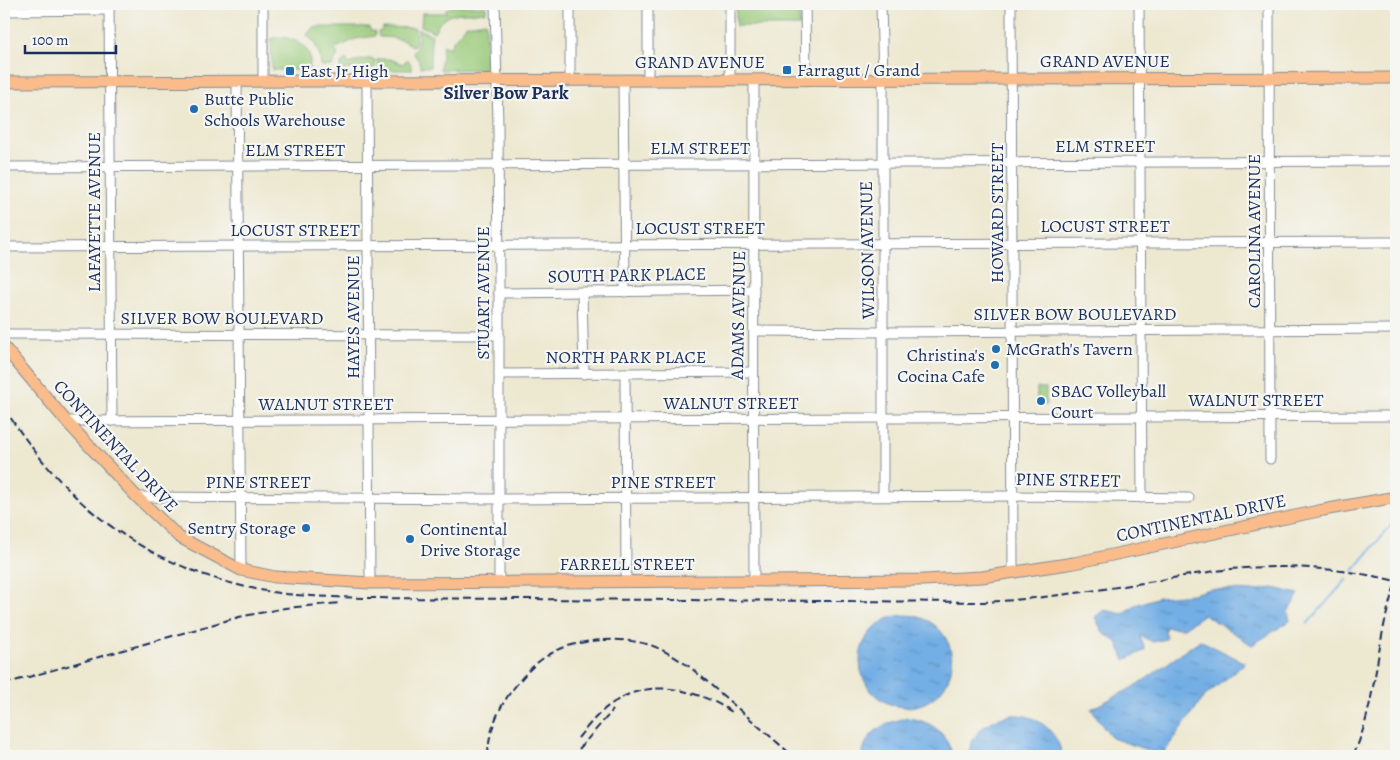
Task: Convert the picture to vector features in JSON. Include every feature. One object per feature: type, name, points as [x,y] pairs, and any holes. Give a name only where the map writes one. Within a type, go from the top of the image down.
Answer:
[{"type":"main road","name":"GRAND AVENUE","points":[[4,82],[1396,78]]},
{"type":"main road","name":"CONTINENTAL DRIVE","points":[[4,347],[66,421],[137,498],[179,537],[241,570]]},
{"type":"main road","name":"CONTINENTAL DRIVE","points":[[1014,573],[1074,563],[1322,510],[1396,497]]},
{"type":"main road","name":"FARRELL STREET","points":[[241,570],[275,577],[370,583],[923,580],[982,577],[1014,573]]},
{"type":"street","points":[[263,4],[263,81]]},
{"type":"street","name":"STUART AVENUE","points":[[494,4],[500,335],[499,583]]},
{"type":"street","points":[[570,4],[570,80]]},
{"type":"street","points":[[648,4],[648,80]]},
{"type":"street","points":[[730,4],[730,79]]},
{"type":"street","points":[[805,4],[806,79]]},
{"type":"street","name":"WILSON AVENUE","points":[[881,4],[883,80],[883,496]]},
{"type":"street","name":"HOWARD STREET","points":[[1011,4],[1014,331],[1012,496],[1014,573]]},
{"type":"street","points":[[1139,4],[1142,498]]},
{"type":"street","name":"CAROLINA AVENUE","points":[[1270,4],[1270,459]]},
{"type":"street","points":[[4,11],[109,7]]},
{"type":"street","name":"LAFAYETTE AVENUE","points":[[109,7],[112,421]]},
{"type":"street","name":"HAYES AVENUE","points":[[367,80],[370,583]]},
{"type":"street","points":[[623,80],[625,292]]},
{"type":"street","name":"ADAMS AVENUE","points":[[754,80],[754,581]]},
{"type":"street","points":[[237,81],[241,570]]},
{"type":"street","name":"ELM STREET","points":[[4,167],[1396,161]]},
{"type":"street","name":"LOCUST STREET","points":[[4,247],[1396,242]]},
{"type":"street","name":"SOUTH PARK PLACE","points":[[499,293],[754,290]]},
{"type":"street","points":[[582,292],[584,374]]},
{"type":"street","name":"SILVER BOW BOULEVARD","points":[[754,331],[1396,329]]},
{"type":"street","name":"SILVER BOW BOULEVARD","points":[[4,334],[500,335]]},
{"type":"street","name":"NORTH PARK PLACE","points":[[499,374],[753,372]]},
{"type":"street","points":[[625,374],[626,581]]},
{"type":"street","name":"WALNUT STREET","points":[[66,421],[753,420],[1396,416]]},
{"type":"street","name":"PINE STREET","points":[[137,498],[499,499],[1012,496],[1189,498]]},
{"type":"green space","points":[[736,4],[800,4],[800,26],[736,26]]},
{"type":"green space","points":[[456,6],[486,6],[486,12],[450,15],[439,24],[434,32],[421,26],[422,13],[446,13],[446,9]]},
{"type":"green space","points":[[486,22],[486,69],[440,70],[443,45],[450,48],[455,38],[466,25]]},
{"type":"green space","points":[[313,27],[369,27],[370,30],[375,32],[375,36],[356,39],[334,49],[338,54],[332,66],[321,66],[317,49],[307,35]]},
{"type":"green space","points":[[383,27],[415,28],[416,45],[414,47],[397,39],[379,37],[378,32]]},
{"type":"green space","points":[[418,29],[432,35],[430,67],[420,67],[419,61],[413,53],[418,45]]},
{"type":"green space","points":[[278,37],[291,39],[307,50],[310,56],[308,70],[272,70],[271,39]]},
{"type":"green space","points":[[346,59],[349,64],[372,59],[375,60],[375,68],[340,70],[342,62]]},
{"type":"green space","points":[[390,59],[403,64],[407,59],[412,70],[379,70],[377,60]]},
{"type":"green space","name":"SBAC Volleyball Court","points":[[1037,388],[1046,388],[1046,405],[1037,405]]},
{"type":"water","points":[[1273,588],[1299,594],[1288,612],[1290,621],[1252,645],[1204,614],[1184,628],[1165,627],[1166,639],[1153,642],[1140,636],[1145,650],[1125,660],[1117,642],[1103,633],[1095,617],[1104,610],[1123,614],[1135,605],[1159,597],[1193,594],[1210,589],[1251,591]]},
{"type":"water","points":[[906,615],[924,619],[938,629],[948,643],[952,661],[948,679],[938,693],[924,703],[906,707],[888,703],[874,693],[864,679],[860,661],[864,643],[874,629],[888,619]]},
{"type":"water","points":[[1200,640],[1245,663],[1204,697],[1162,755],[1112,738],[1091,709],[1139,684]]},
{"type":"water","points":[[1012,715],[1023,715],[1035,719],[1046,727],[1058,743],[1062,756],[968,756],[974,739],[983,728],[989,723]]},
{"type":"water","points":[[908,718],[924,722],[937,729],[946,740],[953,756],[862,756],[868,740],[878,729],[892,722]]},
{"type":"waterway","points":[[1353,571],[1396,519]]},
{"type":"waterway","points":[[1307,624],[1347,579]]},
{"type":"railway","points":[[4,408],[56,476],[97,516],[120,533],[144,548],[196,572],[251,588],[279,593],[367,598],[985,602],[1070,594],[1245,568],[1321,569],[1359,573],[1396,581]]},
{"type":"railway","points":[[1353,756],[1367,714],[1384,626],[1396,583]]},
{"type":"railway","points":[[4,684],[239,617],[285,608],[340,603]]},
{"type":"railway","points":[[488,756],[490,738],[498,712],[513,689],[526,674],[546,656],[563,648],[575,644],[602,640],[642,643],[653,646],[681,661],[793,756]]},
{"type":"railway","points":[[578,738],[595,718],[610,705],[630,694],[646,690],[677,690],[693,693],[735,714]]},
{"type":"railway","points":[[579,749],[613,710]]},
{"type":"place","name":"Farragut / Grand","points":[[787,70]]},
{"type":"place","name":"East Jr High","points":[[290,71]]},
{"type":"place","name":"Butte Public Schools Warehouse","points":[[194,109]]},
{"type":"place","name":"McGrath's Tavern","points":[[996,349]]},
{"type":"place","name":"Christina's Cocina Cafe","points":[[995,365]]},
{"type":"place","name":"SBAC Volleyball Court","points":[[1041,401]]},
{"type":"place","name":"Sentry Storage","points":[[306,528]]},
{"type":"place","name":"Continental Drive Storage","points":[[410,539]]},
{"type":"district","name":"Silver Bow Park","points":[[506,92]]}]
